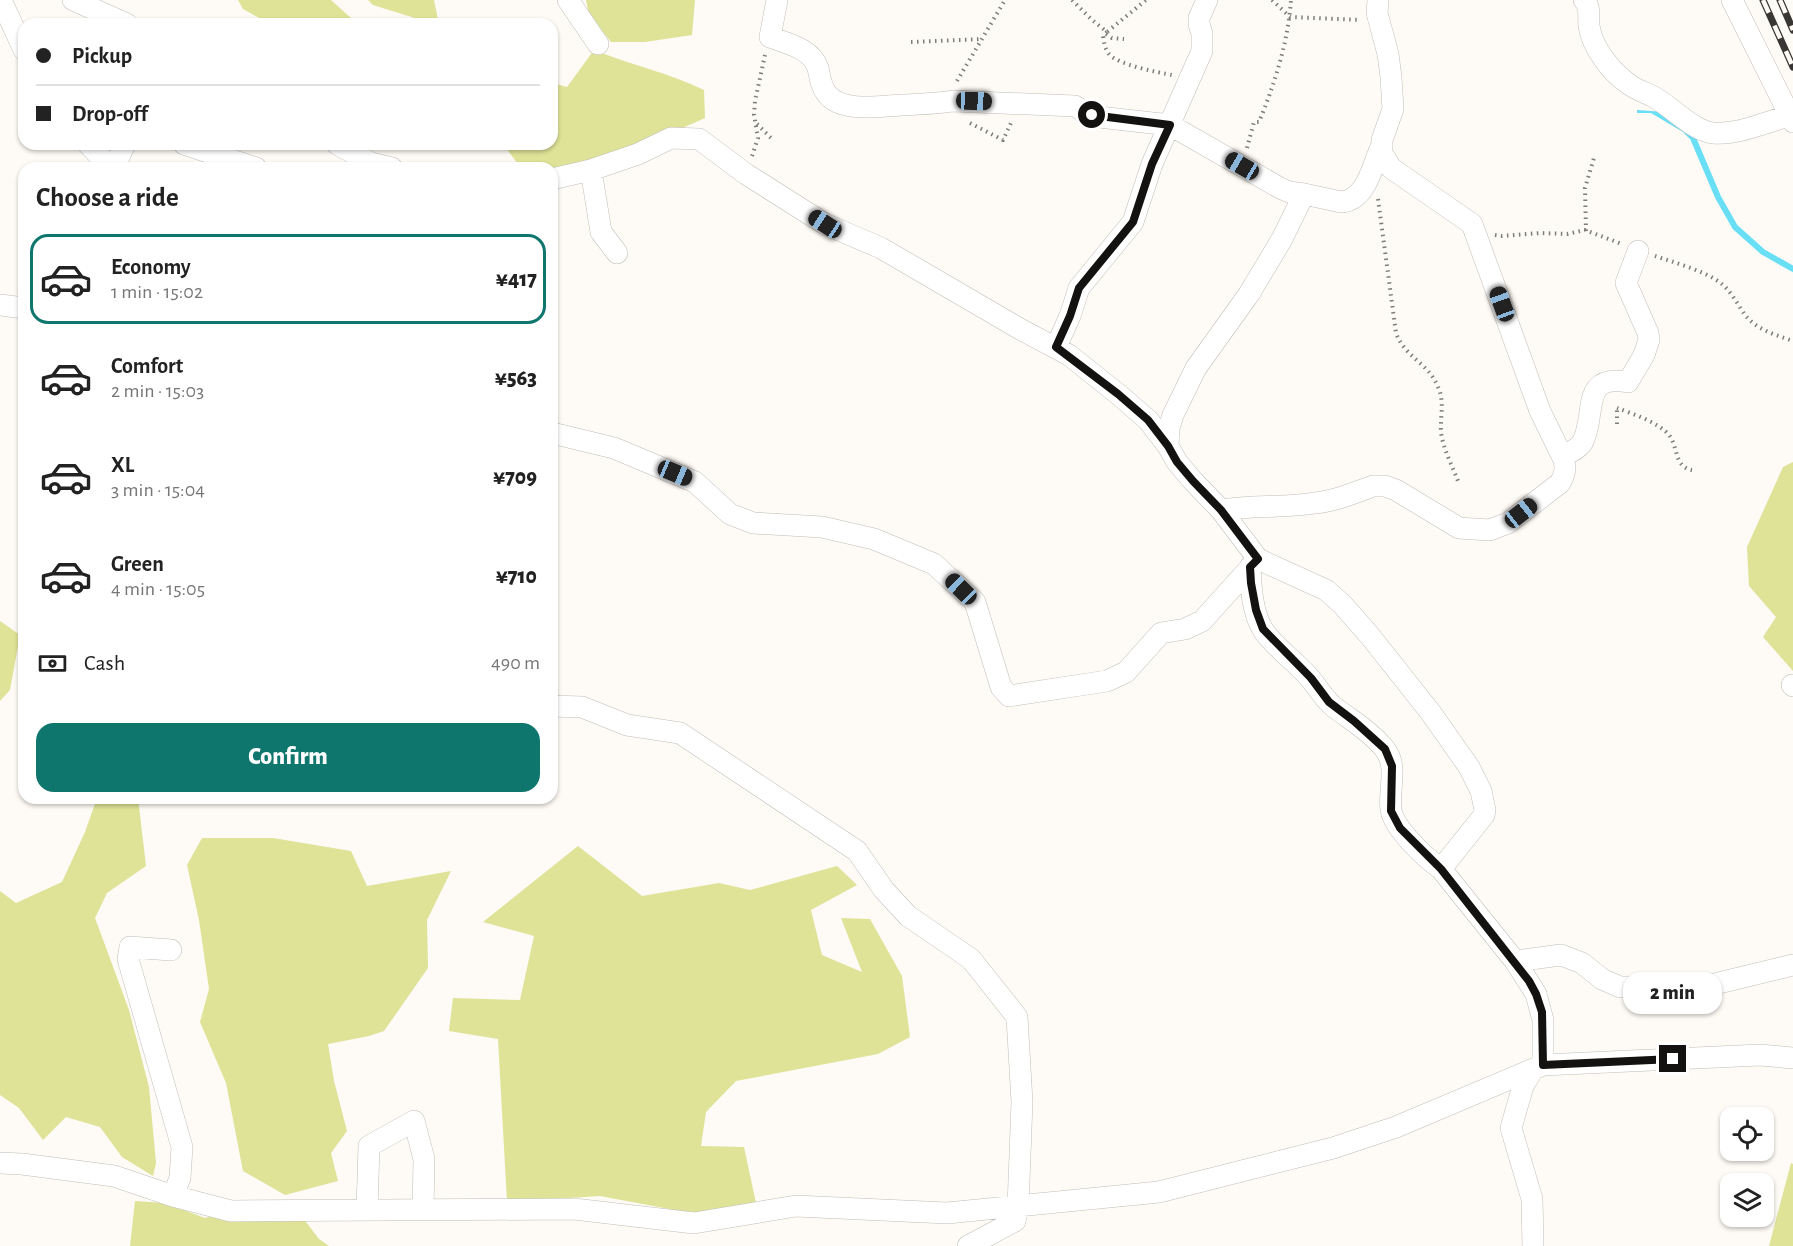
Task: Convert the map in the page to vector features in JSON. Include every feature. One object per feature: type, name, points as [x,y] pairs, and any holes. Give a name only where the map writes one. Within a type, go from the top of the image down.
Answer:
[{"type":"street","points":[[1,0],[18,37]]},
{"type":"street","points":[[73,0],[114,18]]},
{"type":"street","points":[[568,0],[598,44]]},
{"type":"street","points":[[777,0],[770,37],[805,50],[811,55],[828,96],[841,103],[870,107],[953,101],[1075,106],[1099,117],[1170,125],[1280,188],[1289,192],[1341,202],[1359,195],[1364,187],[1382,147],[1393,110],[1388,54],[1378,10]]},
{"type":"street","points":[[1056,347],[1079,288],[1133,222],[1152,164],[1202,51],[1199,18],[1207,0]]},
{"type":"street","points":[[1584,0],[1588,4],[1589,27],[1593,40],[1613,72],[1632,87],[1656,98],[1702,130],[1712,133],[1725,133],[1792,118],[1732,0]]},
{"type":"street","points":[[558,178],[591,170],[638,154],[671,138],[699,139],[825,224],[881,248],[1020,329],[1056,347],[1118,394],[1148,420],[1177,462],[1221,510],[1254,563],[1326,590],[1342,604],[1425,705],[1469,767],[1481,791],[1484,815],[1441,869]]},
{"type":"street","points":[[1221,510],[1311,504],[1380,486],[1396,490],[1459,528],[1490,530],[1508,523],[1560,483],[1564,476],[1566,468],[1562,456],[1540,411],[1472,224],[1391,168],[1382,153],[1382,147]]},
{"type":"street","points":[[94,150],[107,162]]},
{"type":"street","points":[[202,150],[238,162]]},
{"type":"street","points":[[348,150],[370,162]]},
{"type":"street","points":[[591,170],[602,232],[616,253]]},
{"type":"street","points":[[1168,446],[1169,428],[1173,415],[1196,368],[1249,294],[1282,238],[1304,194]]},
{"type":"street","points":[[1562,456],[1576,449],[1584,440],[1591,400],[1599,386],[1610,381],[1628,382],[1647,348],[1648,333],[1626,283],[1638,250]]},
{"type":"street","points":[[0,305],[18,307]]},
{"type":"street","points":[[558,434],[614,447],[695,482],[730,514],[753,523],[822,527],[874,538],[934,564],[975,602],[1001,687],[1010,696],[1107,681],[1126,672],[1161,633],[1185,629],[1202,621],[1254,563]]},
{"type":"street","points":[[1254,563],[1251,583],[1256,610],[1263,629],[1311,678],[1329,702],[1385,749],[1392,766],[1391,811],[1394,820],[1441,869],[1515,961],[1533,988],[1542,1012],[1537,1068],[1523,1086],[1511,1128],[1532,1199],[1533,1246]]},
{"type":"street","points":[[558,706],[582,706],[627,725],[680,734],[857,851],[885,890],[908,915],[971,959],[1017,1017],[1022,1102],[1018,1207],[1015,1221],[968,1246]]},
{"type":"street","points":[[171,950],[130,947],[128,959],[182,1147],[180,1178],[172,1196]]},
{"type":"street","points":[[1515,961],[1561,956],[1582,963],[1602,979],[1620,987],[1702,987],[1793,965]]},
{"type":"street","points":[[0,1163],[114,1176],[172,1196],[231,1211],[574,1209],[694,1223],[796,1206],[947,1213],[1160,1192],[1333,1148],[1396,1127],[1537,1068],[1760,1055],[1793,1058]]},
{"type":"street","points":[[367,1210],[369,1146],[414,1121],[424,1159],[423,1210]]},
{"type":"path","points":[[944,102],[1005,0]]},
{"type":"path","points":[[1072,0],[1104,36],[1107,52],[1116,60],[1190,80]]},
{"type":"path","points":[[1104,36],[1146,0]]},
{"type":"path","points":[[1272,0],[1290,17],[1378,10]]},
{"type":"path","points":[[1242,166],[1254,122],[1259,122],[1275,82],[1290,17],[1291,0]]},
{"type":"path","points":[[1104,36],[1124,39]]},
{"type":"path","points":[[745,172],[758,138],[755,101],[761,79],[765,48],[770,37]]},
{"type":"path","points":[[911,42],[982,39]]},
{"type":"path","points":[[755,122],[771,138]]},
{"type":"path","points":[[1586,231],[1585,188],[1594,158]]},
{"type":"path","points":[[1378,193],[1396,333],[1405,351],[1428,369],[1439,387],[1443,403],[1442,434],[1458,481]]},
{"type":"path","points":[[1617,408],[1647,420],[1669,436],[1681,464],[1686,469],[1692,470]]},
{"type":"green space","points":[[238,0],[331,0],[351,18],[259,18],[243,9]]},
{"type":"green space","points":[[368,0],[434,0],[438,18],[415,18],[373,5]]},
{"type":"green space","points":[[586,0],[695,0],[692,35],[645,42],[611,42],[589,15]]},
{"type":"green space","points":[[594,50],[704,90],[705,118],[628,152],[558,171],[558,162],[516,162],[508,150],[558,150],[558,85],[567,87]]},
{"type":"green space","points":[[1793,462],[1793,671],[1763,637],[1776,617],[1749,586],[1747,547],[1783,467]]},
{"type":"green space","points":[[0,621],[18,634],[18,646],[10,690],[0,701]]},
{"type":"green space","points":[[95,804],[139,804],[146,866],[107,893],[95,918],[129,1010],[149,1087],[156,1163],[153,1176],[122,1157],[100,1127],[66,1117],[43,1140],[19,1108],[0,1095],[0,891],[16,903],[62,882]]},
{"type":"green space","points":[[202,838],[273,838],[351,851],[367,886],[451,871],[427,920],[428,968],[384,1031],[328,1044],[334,1081],[347,1131],[331,1153],[338,1181],[285,1195],[243,1171],[226,1083],[200,1022],[209,989],[199,920],[187,865]]},
{"type":"green space","points":[[578,846],[642,896],[719,883],[750,890],[837,866],[857,885],[811,910],[822,955],[862,972],[841,918],[870,919],[902,976],[910,1037],[878,1054],[736,1081],[706,1112],[701,1146],[744,1147],[756,1203],[712,1213],[680,1211],[600,1196],[507,1202],[498,1039],[449,1031],[453,998],[520,1000],[534,936],[483,922]]},
{"type":"green space","points":[[1791,1163],[1793,1164],[1793,1246],[1769,1246]]},
{"type":"green space","points":[[135,1201],[165,1203],[205,1218],[217,1214],[303,1218],[319,1239],[329,1246],[130,1246]]},
{"type":"water","points":[[1637,110],[1665,112],[1693,132],[1693,138],[1651,113],[1637,113]]},
{"type":"waterway","points":[[1687,132],[1693,138],[1718,197],[1735,227],[1763,252],[1793,269]]},
{"type":"railway","points":[[1763,0],[1793,67]]},
{"type":"railway","points":[[1780,0],[1793,30]]},
{"type":"route","points":[[1092,115],[1170,125],[1152,164],[1133,222],[1079,288],[1056,347],[1069,355],[1148,420],[1177,462],[1221,510],[1258,559],[1250,567],[1251,583],[1256,610],[1263,629],[1282,651],[1311,678],[1334,707],[1354,721],[1385,749],[1392,766],[1391,811],[1394,820],[1441,869],[1515,961],[1536,994],[1543,1020],[1543,1065],[1673,1059]]}]
